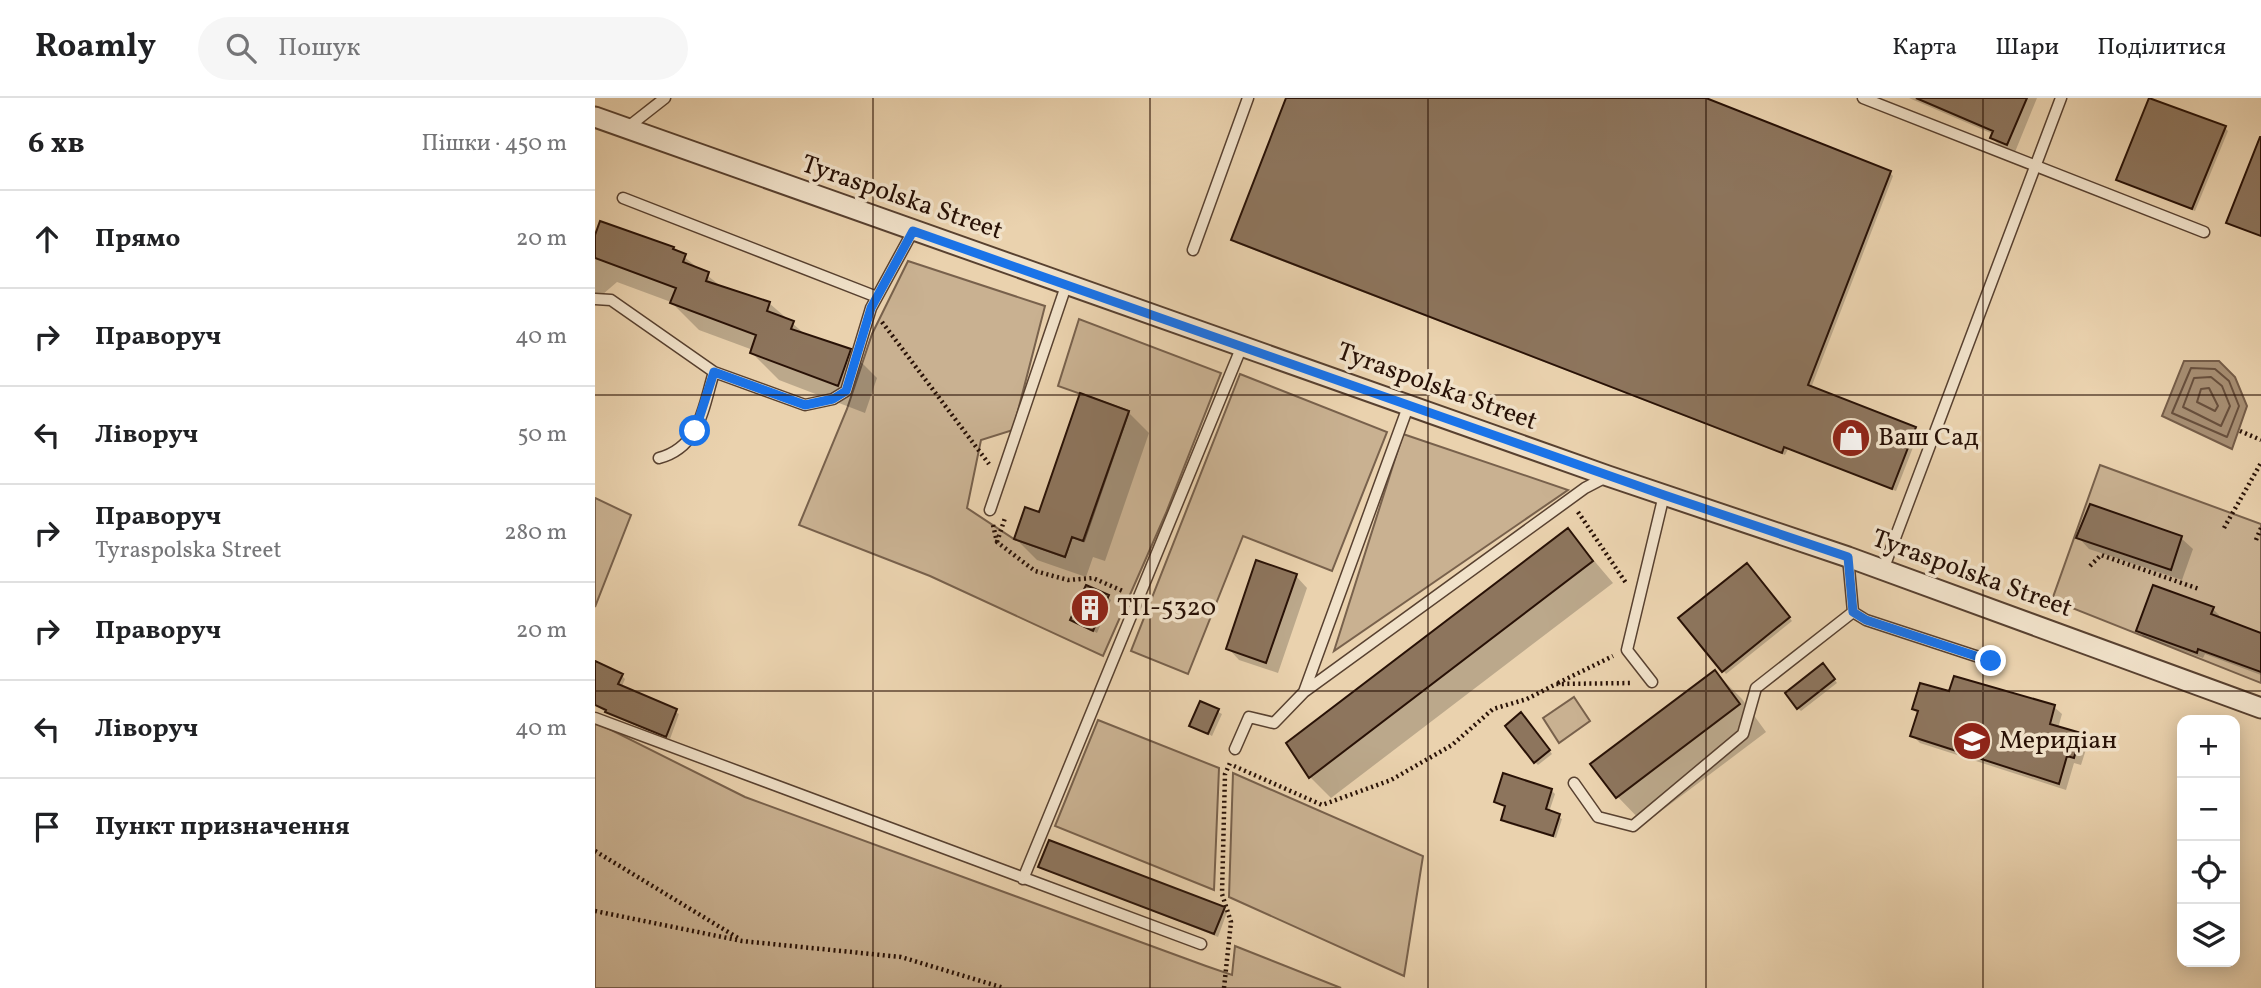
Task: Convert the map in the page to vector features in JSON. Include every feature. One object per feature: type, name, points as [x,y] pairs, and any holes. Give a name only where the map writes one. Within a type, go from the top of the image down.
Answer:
[{"type":"street","name":"Tyraspolska Street","points":[[595,117],[1608,476],[1848,557],[2261,708]]},
{"type":"lane","points":[[628,127],[665,98]]},
{"type":"lane","points":[[1193,250],[1248,98]]},
{"type":"lane","points":[[1863,98],[2204,232]]},
{"type":"lane","points":[[1883,570],[2061,98]]},
{"type":"lane","points":[[623,198],[877,297]]},
{"type":"lane","points":[[595,299],[611,300],[714,372],[805,405],[833,399],[846,391],[871,308],[913,231]]},
{"type":"lane","points":[[990,510],[1067,283]]},
{"type":"lane","points":[[1023,879],[1242,346]]},
{"type":"lane","points":[[659,458],[678,453],[695,431],[714,372]]},
{"type":"lane","points":[[1304,692],[1409,404]]},
{"type":"lane","points":[[1235,749],[1249,717],[1274,723],[1304,692],[1570,499],[1608,476]]},
{"type":"lane","points":[[1652,682],[1626,650],[1664,495]]},
{"type":"lane","points":[[1848,557],[1853,612]]},
{"type":"lane","points":[[1853,612],[1866,620],[1991,661]]},
{"type":"lane","points":[[1574,783],[1598,817],[1633,826],[1743,734],[1756,688],[1853,612]]},
{"type":"lane","points":[[595,718],[1201,944]]},
{"type":"path","points":[[871,308],[1001,479]]},
{"type":"path","points":[[2241,431],[2261,440]]},
{"type":"path","points":[[2224,528],[2261,463]]},
{"type":"path","points":[[1570,499],[1638,602]]},
{"type":"path","points":[[990,510],[997,542],[1035,570],[1068,580],[1093,578],[1139,598]]},
{"type":"path","points":[[2256,540],[2261,528]]},
{"type":"path","points":[[2090,566],[2101,555],[2199,589]]},
{"type":"path","points":[[1230,764],[1322,805],[1391,780],[1452,745],[1493,709],[1527,699],[1626,650]]},
{"type":"path","points":[[1556,684],[1652,682]]},
{"type":"path","points":[[1224,988],[1231,922],[1221,894],[1225,775],[1235,749]]},
{"type":"path","points":[[595,851],[742,941]]},
{"type":"path","points":[[595,911],[742,941],[901,957],[1004,988]]},
{"type":"shaded area","points":[[908,261],[1045,306],[1013,430],[981,440],[967,508],[1014,539],[1065,557],[1072,537],[1084,541],[1129,411],[1058,386],[1079,319],[1221,373],[1166,513],[1103,656],[930,576],[799,525],[847,409],[872,334]]},
{"type":"shaded area","points":[[1240,374],[1387,432],[1332,571],[1243,536],[1188,674],[1131,651]]},
{"type":"shaded area","points":[[1403,434],[1568,490],[1334,651]]},
{"type":"shaded area","points":[[2100,465],[2261,524],[2261,683],[2052,600]]},
{"type":"shaded area","points":[[595,498],[631,515],[595,607]]},
{"type":"shaded area","points":[[1574,697],[1590,721],[1559,743],[1543,718]]},
{"type":"shaded area","points":[[1098,720],[1219,768],[1214,890],[1055,826]]},
{"type":"shaded area","points":[[595,722],[745,797],[1206,966],[1232,975],[1235,946],[1341,988],[595,988]]},
{"type":"shaded area","points":[[1233,773],[1423,856],[1404,976],[1229,897]]},
{"type":"water","points":[[2184,361],[2219,361],[2235,377],[2247,406],[2232,449],[2162,416]]},
{"type":"building","points":[[1286,98],[1706,98],[1891,171],[1808,385],[1916,427],[1892,489],[1784,447],[1782,453],[1231,240]]},
{"type":"building","points":[[1916,98],[2027,98],[2007,145],[1990,138],[1993,131]]},
{"type":"building","points":[[2149,98],[2226,126],[2192,209],[2116,180]]},
{"type":"building","points":[[2261,137],[2261,236],[2226,223]]},
{"type":"building","points":[[600,221],[674,247],[673,249],[686,254],[683,262],[709,272],[706,281],[770,302],[767,311],[794,321],[791,329],[851,349],[838,386],[750,353],[756,335],[670,303],[676,288],[595,258],[595,235]]},
{"type":"building","points":[[1080,393],[1129,411],[1083,541],[1072,537],[1065,557],[1014,539],[1025,507],[1039,512]]},
{"type":"building","points":[[2090,504],[2182,536],[2171,570],[2076,538]]},
{"type":"building","points":[[1568,528],[1593,561],[1309,778],[1286,743]]},
{"type":"building","points":[[1256,560],[1297,574],[1266,663],[1226,649]]},
{"type":"building","points":[[1747,563],[1790,617],[1722,672],[1678,618]]},
{"type":"building","name":"ТП-5320","points":[[1086,585],[1109,595],[1093,631],[1070,620]]},
{"type":"building","points":[[2153,585],[2214,607],[2211,614],[2261,633],[2261,672],[2198,649],[2197,653],[2136,631]]},
{"type":"building","points":[[595,661],[623,674],[618,684],[677,709],[666,737],[605,712],[606,710],[595,705]]},
{"type":"building","points":[[1823,663],[1835,679],[1797,709],[1785,693]]},
{"type":"building","points":[[1715,670],[1740,704],[1616,798],[1590,764]]},
{"type":"building","points":[[1954,676],[2055,705],[2050,724],[2081,733],[2074,758],[2067,756],[2059,784],[1910,736],[1918,711],[1912,709],[1920,683],[1949,691]]},
{"type":"building","points":[[1200,701],[1219,709],[1208,734],[1189,726]]},
{"type":"building","points":[[1521,712],[1550,750],[1534,763],[1505,726]]},
{"type":"building","points":[[1503,773],[1552,789],[1546,809],[1560,814],[1553,836],[1501,820],[1505,806],[1494,802]]},
{"type":"building","points":[[1049,840],[1225,907],[1214,934],[1038,867]]},
{"type":"place","name":"Ваш Сад","points":[[1851,438]]},
{"type":"place","name":"ТП-5320","points":[[1090,608]]},
{"type":"place","name":"Меридіан","points":[[1972,741]]},
{"type":"route","points":[[695,431],[714,372],[805,405],[833,399],[846,391],[871,308],[913,231],[1848,557],[1853,612],[1866,620],[1991,661]]}]
